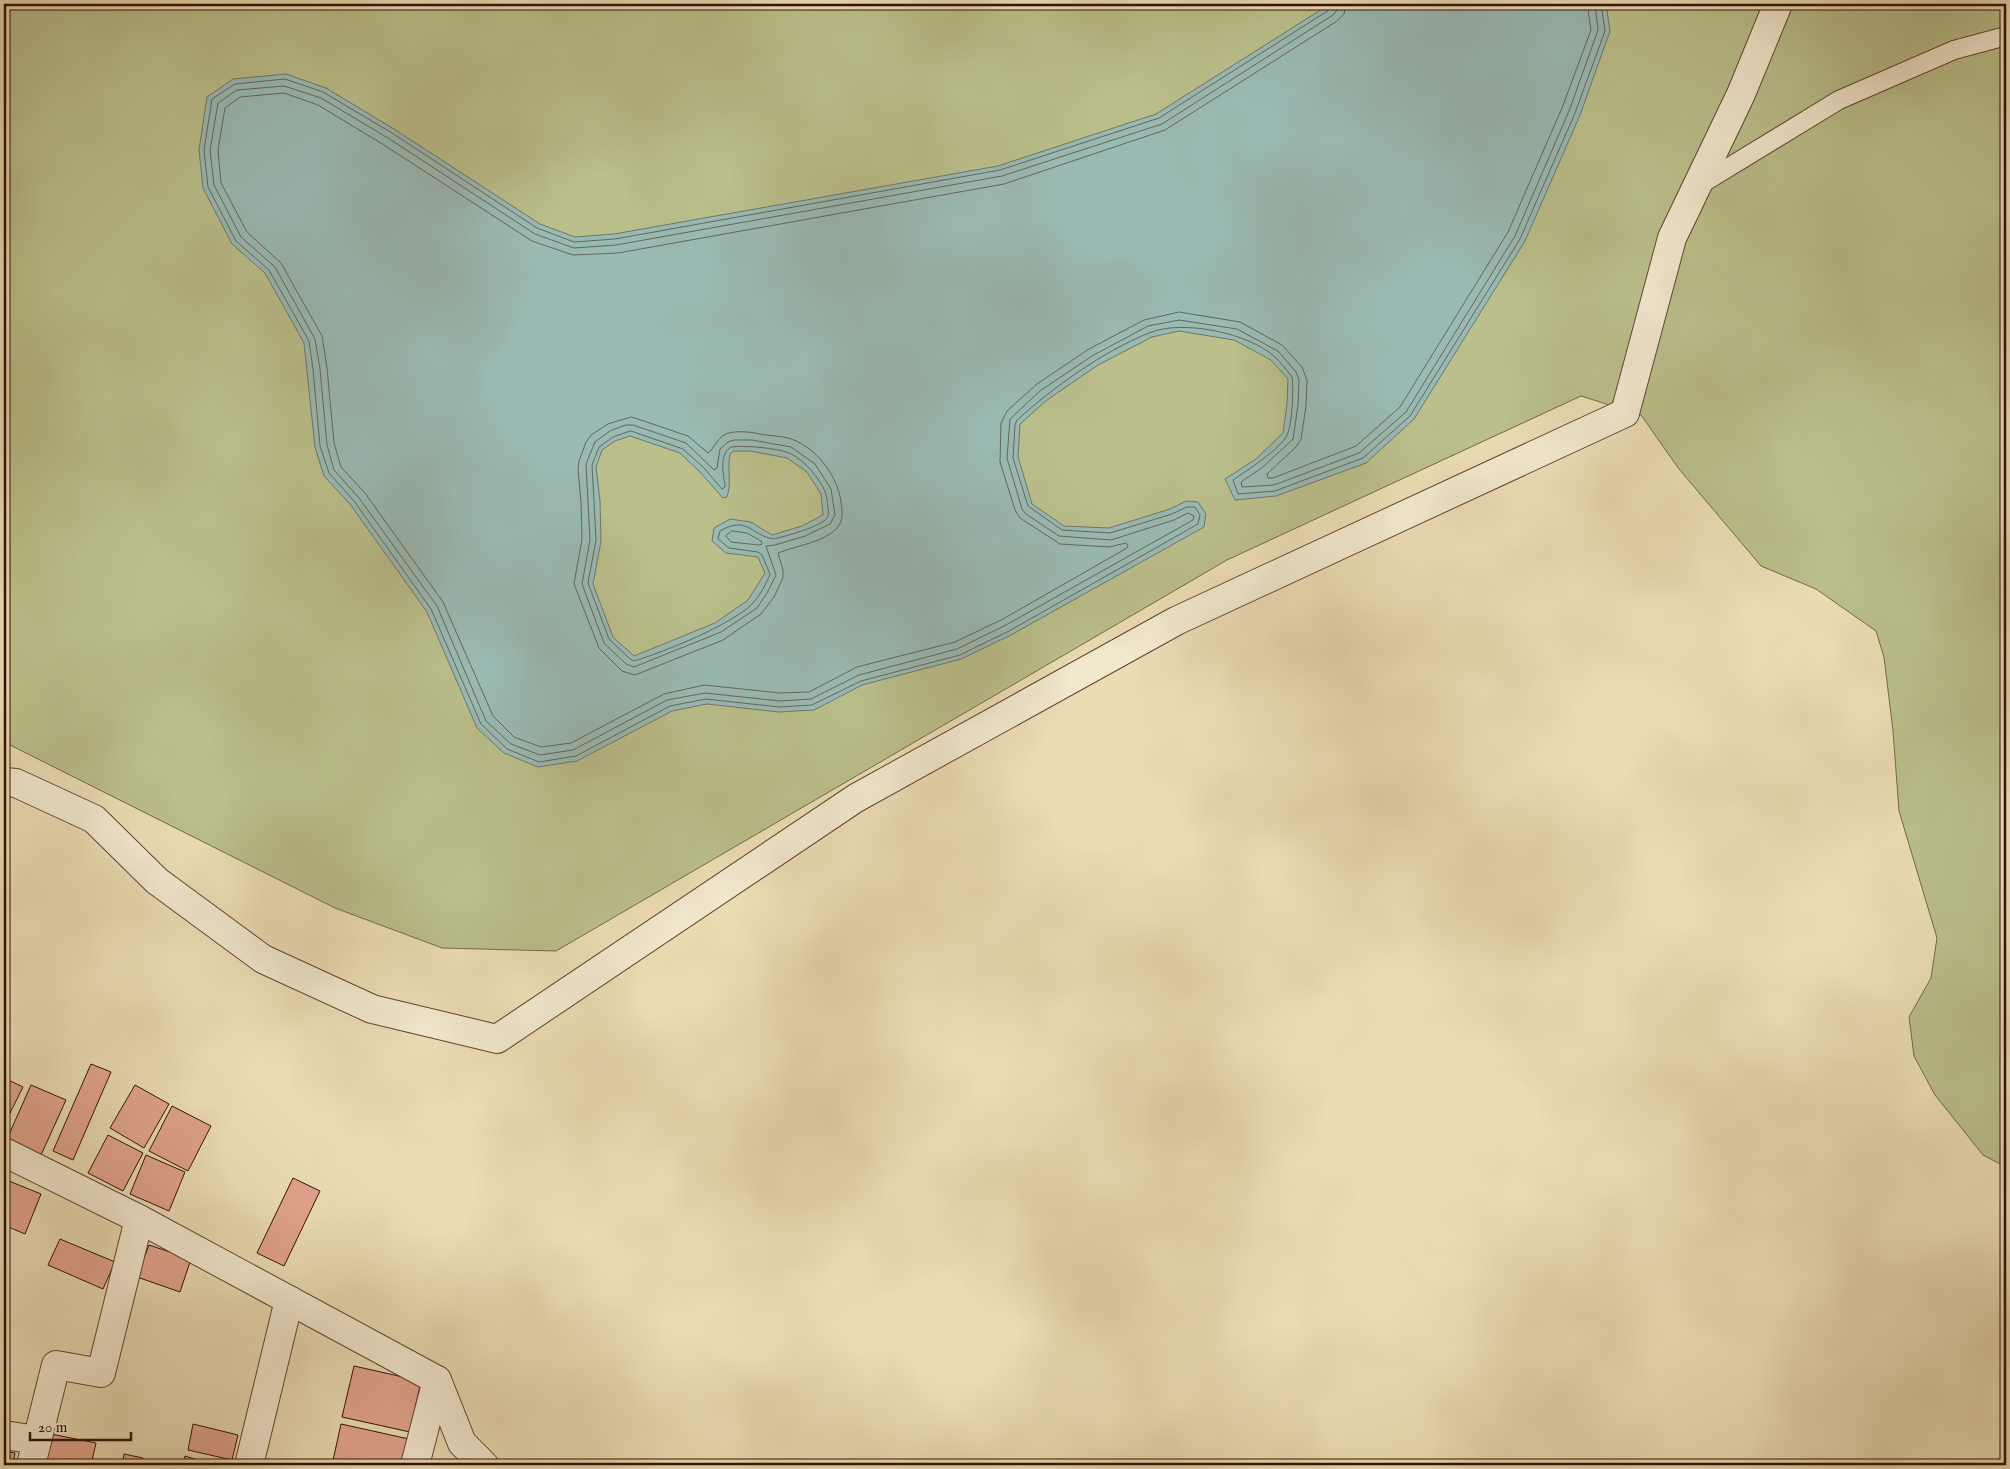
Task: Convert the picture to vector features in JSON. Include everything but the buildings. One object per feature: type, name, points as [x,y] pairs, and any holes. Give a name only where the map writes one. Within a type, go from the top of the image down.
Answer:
[{"type":"street","points":[[4,782],[16,783],[94,819],[157,881],[263,959],[372,1009],[497,1039],[865,794],[1176,621],[1625,413],[1672,238],[1741,94],[1778,4]]},
{"type":"street","points":[[4,1152],[140,1219],[437,1380],[462,1443],[484,1465]]},
{"type":"street","points":[[4,1435],[34,1453],[56,1365],[101,1373],[140,1219]]},
{"type":"street","points":[[250,1465],[289,1300]]},
{"type":"street","points":[[415,1465],[437,1380]]},
{"type":"lane","points":[[1696,187],[1839,100],[1954,50],[2006,36]]},
{"type":"green space","points":[[4,4],[2006,4],[2006,1167],[1983,1155],[1935,1095],[1914,1056],[1909,1017],[1931,978],[1937,938],[1899,811],[1893,731],[1884,657],[1876,631],[1816,589],[1761,566],[1679,469],[1641,415],[1581,396],[1227,560],[556,951],[442,948],[335,908],[4,743]]},
{"type":"water","points":[[1330,4],[1606,4],[1610,31],[1580,115],[1525,241],[1414,419],[1366,463],[1276,496],[1235,500],[1225,479],[1256,459],[1283,433],[1288,379],[1271,360],[1234,340],[1179,331],[1152,337],[1098,365],[1047,400],[1020,424],[1018,457],[1032,504],[1064,526],[1109,528],[1170,509],[1186,501],[1198,502],[1206,514],[1204,527],[1011,635],[961,659],[862,685],[814,710],[779,712],[707,704],[672,711],[577,761],[538,767],[504,753],[477,728],[427,612],[350,504],[324,476],[315,447],[304,343],[265,273],[232,244],[203,188],[199,150],[207,97],[233,79],[286,74],[326,88],[394,129],[540,224],[575,237],[614,234],[998,166],[1156,114]],"holes":[[[630,436],[680,453],[723,498],[727,497],[729,460],[730,454],[734,451],[750,451],[787,458],[807,472],[821,494],[823,515],[802,526],[772,535],[751,522],[730,519],[714,528],[712,541],[726,553],[758,557],[765,573],[748,600],[715,623],[634,656],[613,637],[593,584],[601,541],[600,501],[596,467],[602,450],[615,441]]]}]
